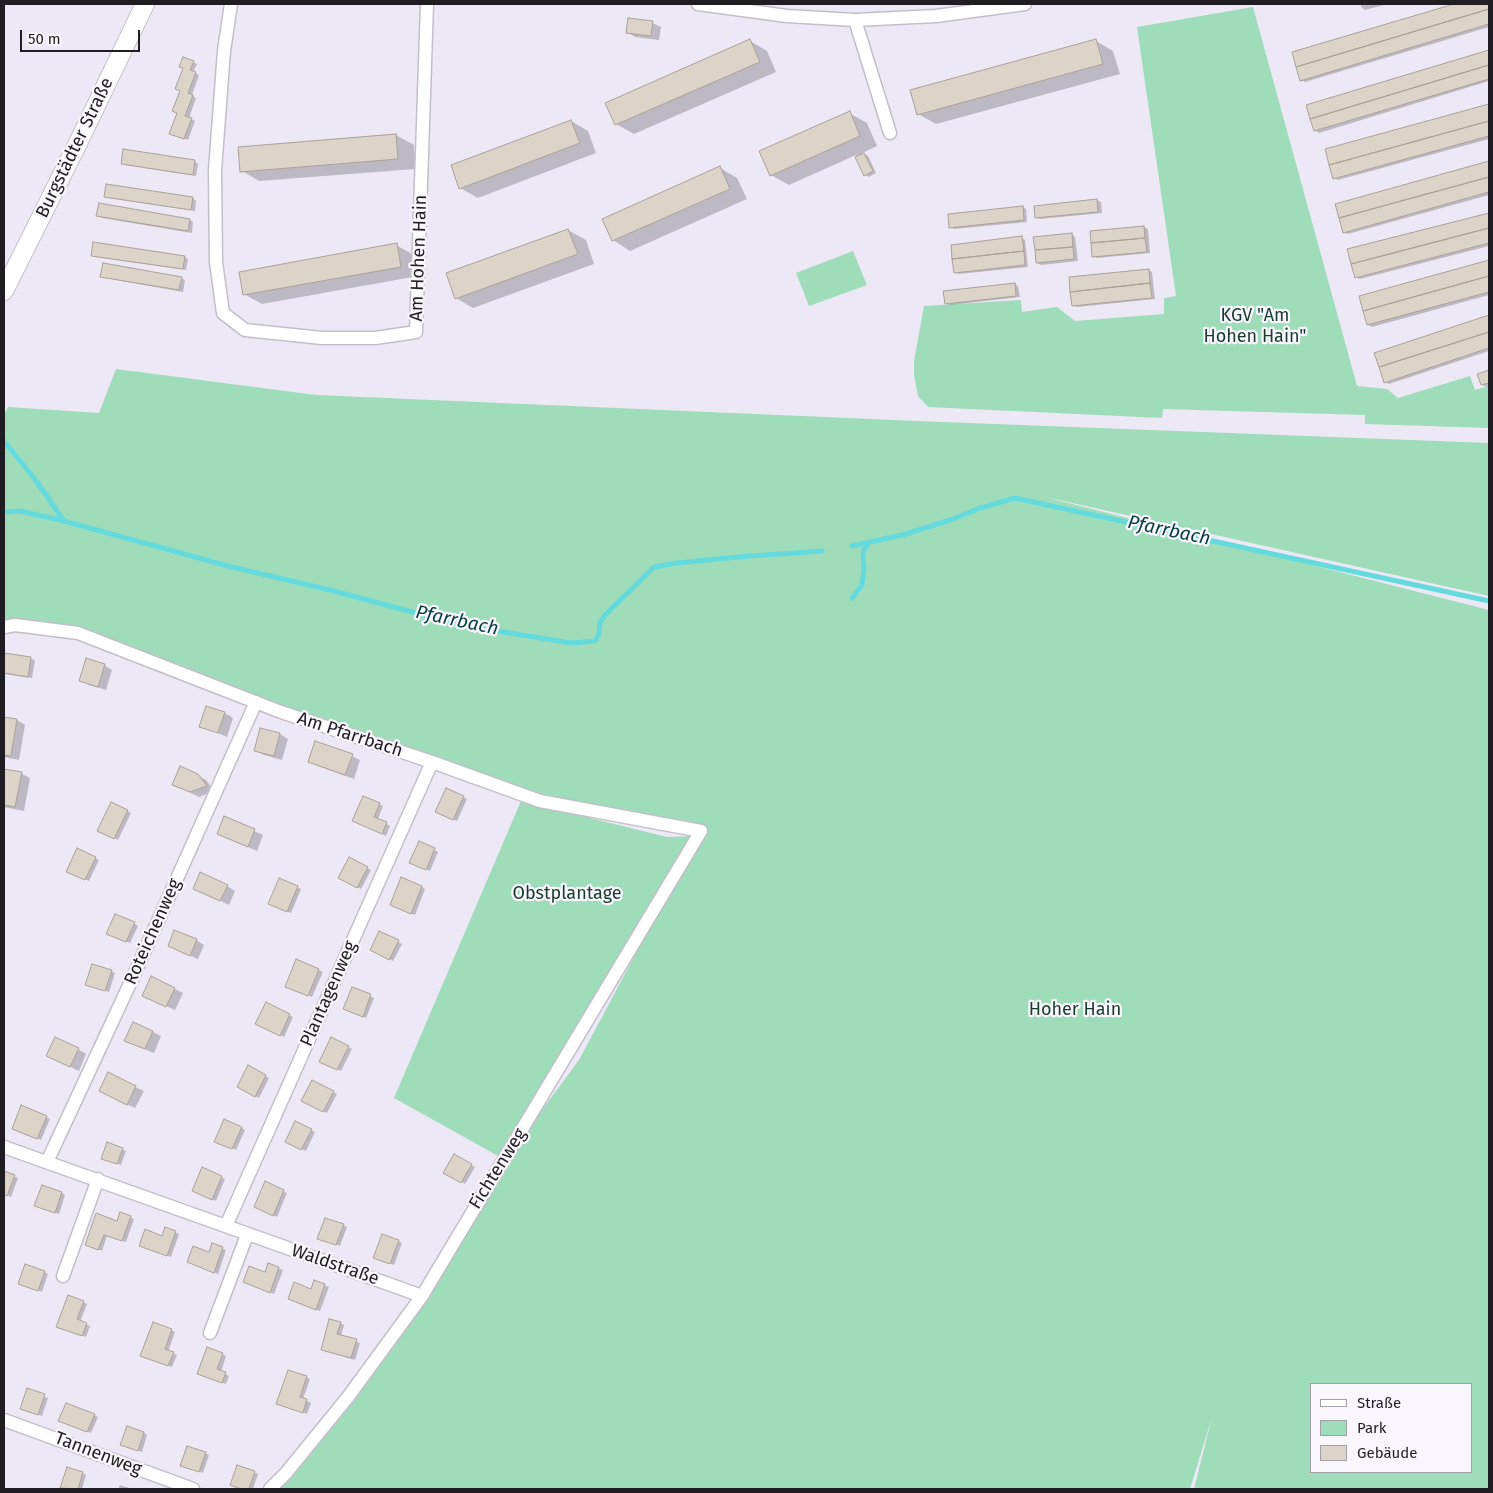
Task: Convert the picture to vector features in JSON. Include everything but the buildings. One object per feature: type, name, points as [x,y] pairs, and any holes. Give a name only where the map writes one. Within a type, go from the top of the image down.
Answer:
[{"type":"main road","name":"Burgstädter Straße","points":[[4,291],[78,144],[145,4]]},
{"type":"street","name":"Am Hohen Hain","points":[[231,4],[224,51],[215,170],[216,262],[223,313],[245,330],[322,338],[375,338],[416,332],[426,4]]},
{"type":"street","points":[[698,4],[787,16],[855,20],[935,10],[1025,4]]},
{"type":"street","points":[[855,20],[890,133]]},
{"type":"street","name":"Am Pfarrbach","points":[[4,627],[14,626],[78,633],[281,712],[432,762],[540,801],[701,831]]},
{"type":"street","name":"Roteichenweg","points":[[47,1162],[133,977],[256,702]]},
{"type":"street","name":"Plantagenweg","points":[[226,1226],[432,762]]},
{"type":"street","name":"Fichtenweg","points":[[270,1489],[286,1473],[348,1397],[422,1296],[701,831]]},
{"type":"street","name":"Waldstraße","points":[[4,1147],[422,1296]]},
{"type":"street","points":[[63,1276],[98,1179]]},
{"type":"street","points":[[210,1333],[247,1235]]},
{"type":"street","name":"Tannenweg","points":[[4,1420],[193,1489]]},
{"type":"green space","name":"KGV \"Am Hohen Hain\"","points":[[1253,7],[1357,386],[1387,389],[1398,398],[1470,376],[1475,390],[1489,386],[1489,428],[1365,424],[1365,415],[1163,409],[1162,418],[928,407],[918,396],[914,375],[914,361],[924,306],[1021,300],[1022,312],[1057,307],[1075,321],[1164,314],[1164,298],[1176,296],[1137,27]]},
{"type":"green space","points":[[853,251],[867,285],[809,306],[796,273]]},
{"type":"green space","name":"Hoher Hain","points":[[116,369],[316,395],[1489,443],[1489,596],[1041,496],[1489,610],[1489,1489],[1194,1489],[1212,1417],[1190,1489],[270,1489],[348,1397],[502,1164],[579,1060],[701,831],[540,801],[78,633],[4,627],[4,415],[8,407],[99,413]]},
{"type":"green space","name":"Obstplantage","points":[[521,801],[667,837],[693,836],[500,1157],[394,1098]]},
{"type":"waterway","name":"Pfarrbach","points":[[4,441],[37,482],[64,521]]},
{"type":"waterway","name":"Pfarrbach","points":[[852,546],[906,534],[1015,498],[1489,601]]},
{"type":"waterway","name":"Pfarrbach","points":[[4,512],[20,511],[64,521],[228,566],[334,591],[461,625],[571,643],[595,641],[599,634],[600,622],[606,614],[654,567],[749,556],[822,551]]},
{"type":"waterway","points":[[852,598],[862,585],[864,569],[863,552],[868,543]]}]
